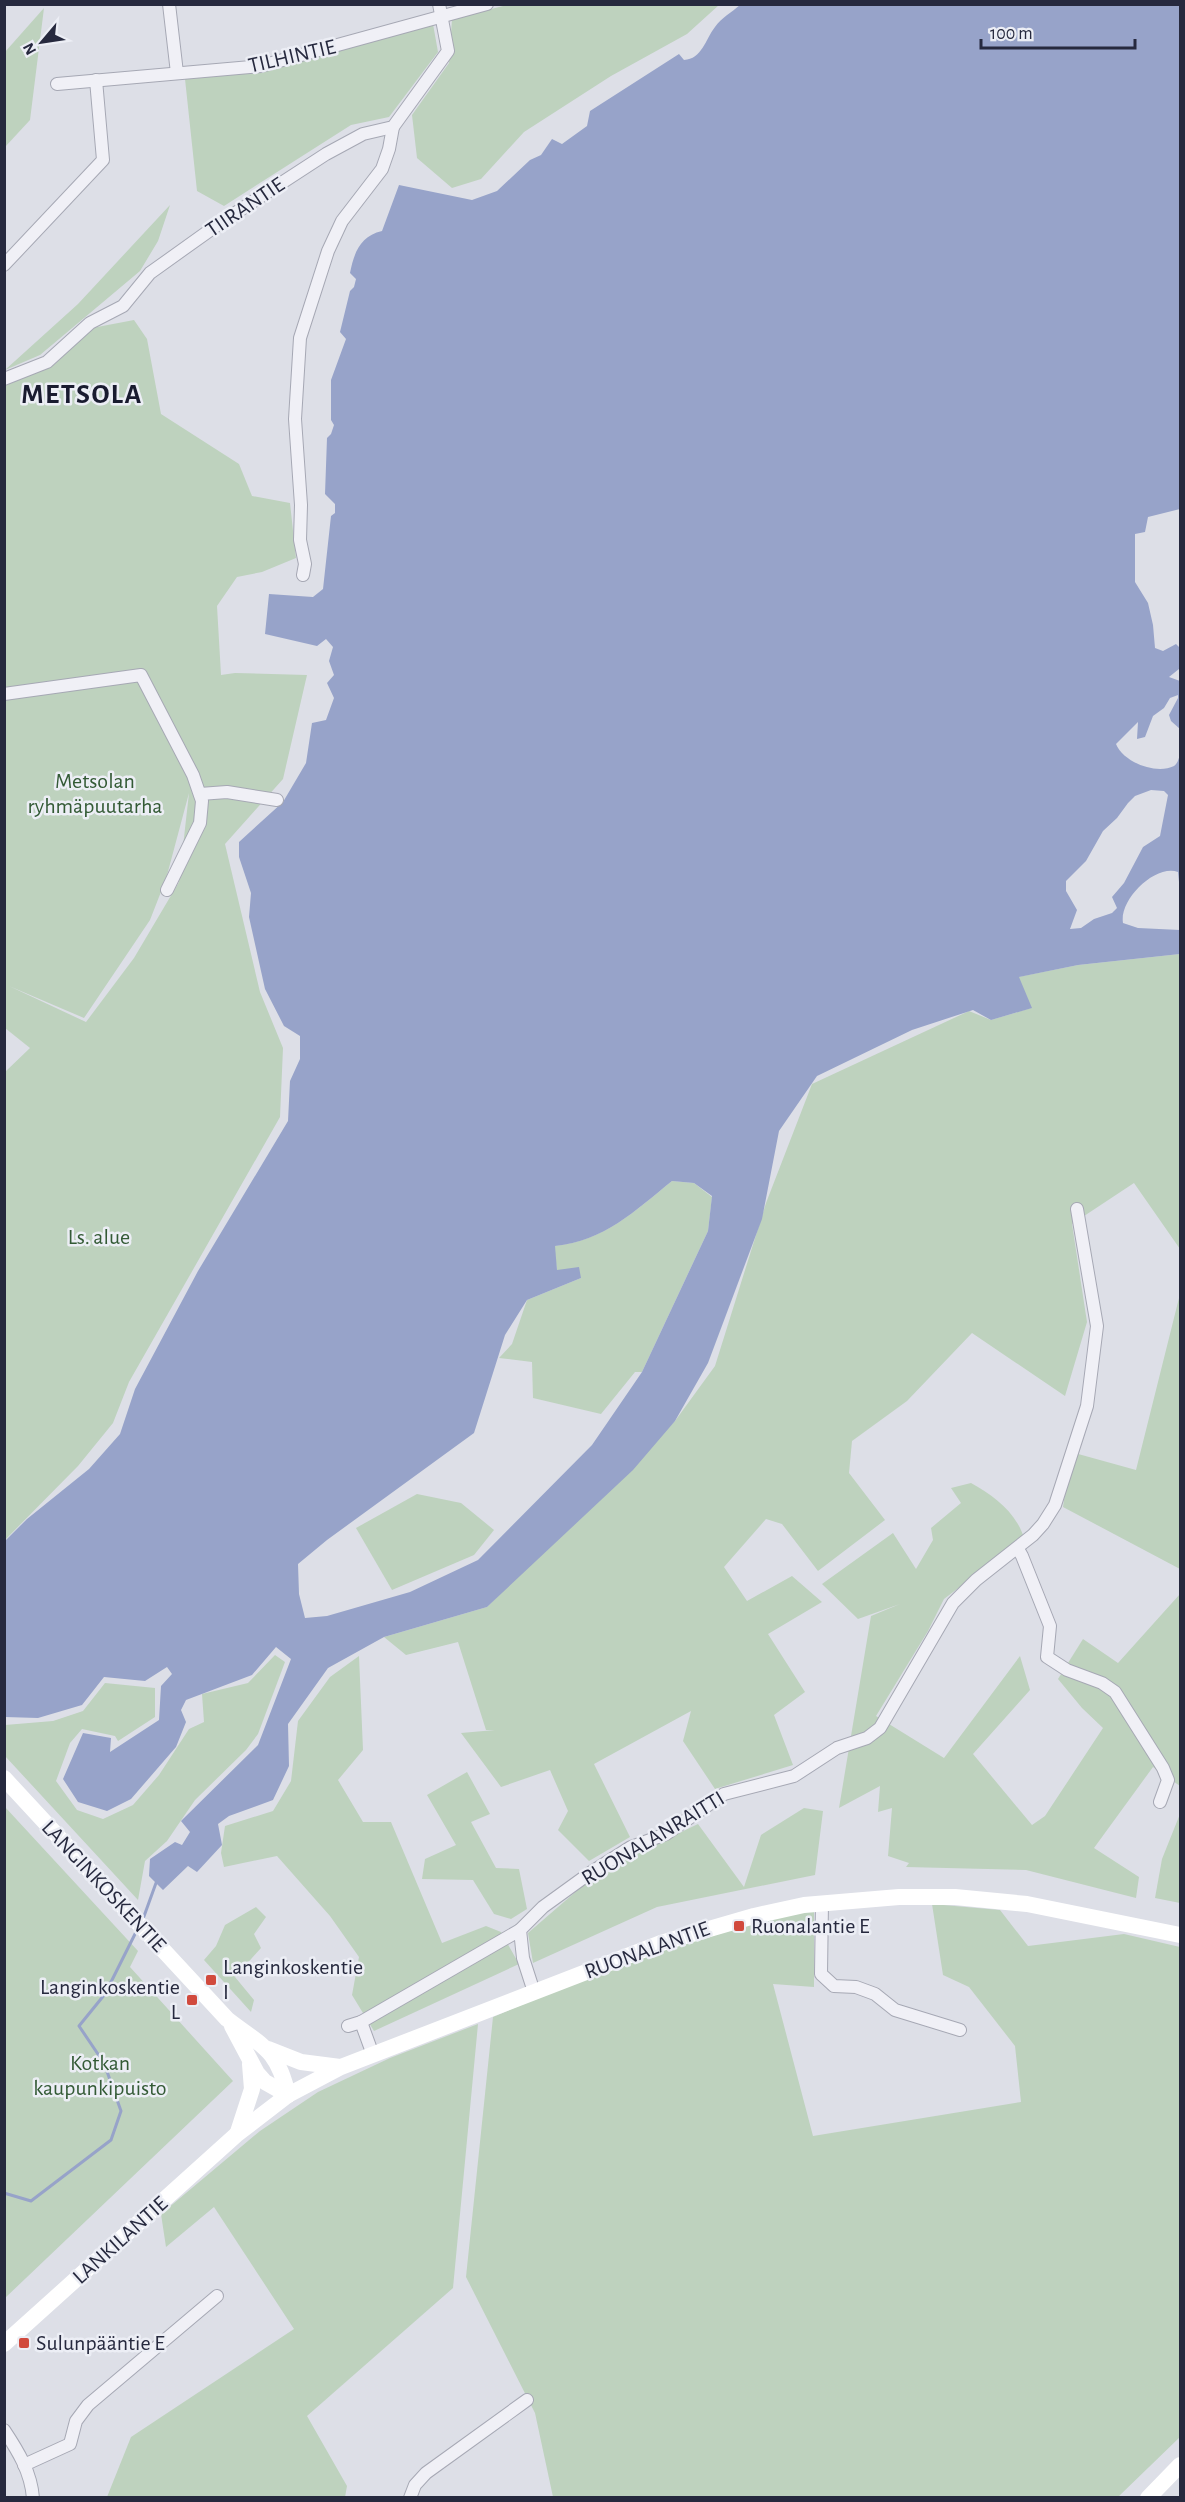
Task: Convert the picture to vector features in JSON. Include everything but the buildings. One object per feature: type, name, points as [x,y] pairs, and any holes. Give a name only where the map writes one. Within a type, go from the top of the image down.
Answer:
[{"type":"street","points":[[169,4],[177,73]]},
{"type":"street","name":"TILHINTIE","points":[[57,84],[261,66],[440,10],[488,4]]},
{"type":"street","points":[[303,575],[305,564],[300,540],[295,418],[300,338],[328,251],[342,221],[382,168],[389,149],[393,127],[448,51],[440,10]]},
{"type":"street","points":[[4,265],[103,160],[96,80]]},
{"type":"street","name":"TIIRANTIE","points":[[4,379],[47,362],[90,323],[123,306],[150,273],[220,223],[326,154],[363,134],[393,127]]},
{"type":"street","points":[[4,694],[141,675],[193,775],[202,801],[200,823],[167,890]]},
{"type":"street","points":[[200,794],[227,792],[276,800]]},
{"type":"street","name":"RUONALANRAITTI","points":[[348,2026],[361,2022],[520,1930],[543,1907],[631,1846],[666,1834],[724,1794],[794,1776],[837,1748],[867,1738],[880,1728],[953,1603],[976,1580],[1018,1549],[1043,1524],[1055,1504],[1086,1406],[1097,1326],[1077,1209]]},
{"type":"street","points":[[1018,1549],[1023,1556],[1050,1626],[1047,1657],[1067,1670],[1102,1683],[1115,1692],[1163,1768],[1168,1780],[1160,1802]]},
{"type":"street","name":"LANGINKOSKENTIE","points":[[4,1778],[227,2019],[268,2049],[279,2064],[288,2095]]},
{"type":"street","name":"RUONALANTIE","points":[[288,2095],[341,2067],[707,1928],[753,1916],[822,1903],[899,1897],[992,1899],[1087,1914],[1180,1935]]},
{"type":"street","points":[[822,1903],[821,1974],[834,1986],[856,1987],[875,1994],[895,2010],[960,2030]]},
{"type":"street","points":[[520,1930],[523,1958],[534,1992]]},
{"type":"street","name":"LANGINKOSKENTIE","points":[[227,2019],[264,2082],[288,2095]]},
{"type":"street","points":[[361,2022],[373,2055]]},
{"type":"street","name":"RUONALANTIE","points":[[268,2049],[301,2062],[341,2067]]},
{"type":"street","name":"LANKILANTIE","points":[[236,2135],[252,2089],[252,2072],[247,2056]]},
{"type":"street","name":"LANKILANTIE","points":[[4,2344],[236,2135],[288,2095]]},
{"type":"street","points":[[24,2465],[70,2444],[76,2421],[88,2404],[217,2296]]},
{"type":"street","points":[[410,2498],[415,2486],[426,2472],[527,2400]]},
{"type":"street","points":[[4,2430],[32,2480],[33,2498]]},
{"type":"street","points":[[1148,2498],[1180,2465]]},
{"type":"green space","points":[[507,5],[719,5],[687,34],[611,76],[524,132],[481,179],[452,188],[417,158],[412,115],[449,63],[452,19]]},
{"type":"green space","points":[[44,8],[30,120],[5,147],[5,52]]},
{"type":"green space","points":[[433,24],[438,52],[389,117],[351,125],[224,206],[197,191],[185,79],[262,72]]},
{"type":"green space","points":[[170,205],[158,241],[140,271],[40,355],[5,370],[78,304]]},
{"type":"green space","points":[[134,320],[147,339],[161,414],[239,464],[252,496],[290,503],[296,558],[262,572],[237,577],[217,606],[221,675],[235,673],[307,675],[283,779],[225,844],[260,992],[283,1048],[280,1117],[129,1382],[113,1423],[78,1466],[5,1540],[5,1072],[30,1048],[5,1028],[5,386],[55,364],[92,328]],"holes":[[[189,793],[179,882],[134,958],[86,1022],[9,986],[84,1018],[150,920],[166,879]]]},
{"type":"green space","points":[[1180,954],[1180,1249],[1134,1183],[1072,1224],[1087,1322],[1065,1396],[972,1333],[907,1401],[852,1441],[849,1473],[885,1520],[818,1571],[782,1524],[766,1519],[724,1567],[747,1601],[792,1576],[822,1602],[768,1634],[805,1692],[774,1715],[793,1765],[715,1789],[683,1741],[691,1711],[594,1764],[630,1837],[589,1861],[558,1830],[568,1811],[550,1770],[501,1787],[461,1733],[495,1730],[486,1730],[458,1642],[406,1655],[384,1637],[487,1607],[675,1421],[715,1366],[766,1203],[812,1084],[969,1011],[991,1020],[1031,1008],[1018,977],[1078,965]]},
{"type":"green space","points":[[672,1181],[694,1183],[712,1197],[708,1231],[642,1372],[635,1372],[601,1414],[533,1398],[532,1362],[499,1358],[512,1344],[527,1300],[581,1278],[557,1271],[554,1246],[572,1243],[604,1231],[632,1213]]},
{"type":"green space","points":[[1180,1294],[1180,1569],[1063,1507],[1071,1452],[1136,1470]]},
{"type":"green space","points":[[971,1483],[988,1493],[1010,1513],[1016,1520],[1024,1538],[944,1599],[928,1631],[876,1716],[944,1758],[1020,1656],[1030,1690],[973,1754],[1032,1825],[1045,1816],[1103,1728],[1082,1708],[1058,1679],[1083,1639],[1118,1663],[1180,1594],[1180,1786],[1153,1767],[1094,1848],[1139,1877],[1136,1898],[1026,1870],[906,1867],[909,1863],[888,1856],[892,1808],[878,1812],[880,1786],[839,1808],[871,1616],[900,1604],[858,1619],[822,1584],[893,1533],[916,1569],[933,1540],[931,1528],[961,1503],[951,1488]]},
{"type":"green space","points":[[417,1494],[461,1503],[494,1530],[474,1555],[392,1590],[356,1528]]},
{"type":"green space","points":[[275,1655],[285,1662],[258,1734],[246,1750],[195,1800],[167,1841],[145,1861],[138,1900],[5,1756],[5,1725],[53,1721],[83,1711],[105,1683],[155,1688],[155,1717],[118,1741],[115,1736],[82,1729],[70,1743],[56,1781],[77,1810],[103,1819],[133,1805],[159,1775],[189,1729],[204,1722],[202,1694],[248,1683]]},
{"type":"green space","points":[[359,1656],[363,1750],[338,1780],[363,1822],[391,1822],[442,1943],[486,1926],[501,1932],[519,1964],[374,2031],[352,1995],[359,1957],[330,1916],[277,1856],[224,1867],[221,1853],[225,1826],[273,1811],[291,1781],[298,1721],[330,1677]]},
{"type":"green space","points":[[467,1772],[490,1814],[471,1822],[496,1868],[519,1869],[527,1909],[511,1919],[494,1914],[473,1880],[422,1879],[425,1859],[456,1845],[427,1795]]},
{"type":"green space","name":"Kotkan kaupunkipuisto","points":[[5,1807],[138,1951],[130,1967],[233,2081],[5,2298]]},
{"type":"green space","points":[[804,1808],[823,1811],[815,1875],[657,1907],[533,1963],[528,1933],[580,1888],[635,1854],[698,1824],[744,1887],[761,1835]]},
{"type":"green space","points":[[1180,1814],[1180,1903],[1155,1898],[1162,1859]]},
{"type":"green space","points":[[932,1904],[1000,1910],[1028,1946],[1124,1934],[1180,1947],[1180,2437],[1118,2497],[553,2497],[535,2413],[466,2277],[493,2017],[651,1955],[732,1930],[814,1910],[814,1987],[773,1984],[813,2136],[1021,2102],[1015,2046],[969,1987],[943,1975]]},
{"type":"green space","points":[[256,1907],[266,1917],[254,1934],[261,1948],[235,1977],[254,2000],[251,2012],[204,1960],[216,1946],[225,1925]]},
{"type":"green space","points":[[478,2024],[453,2288],[307,2416],[347,2486],[345,2497],[107,2497],[131,2437],[294,2329],[214,2207],[166,2247],[161,2214],[260,2131],[318,2092],[390,2058]]},
{"type":"water","points":[[740,5],[1180,5],[1180,509],[1148,517],[1145,532],[1135,534],[1135,582],[1148,603],[1155,648],[1163,651],[1176,644],[1180,648],[1179,669],[1169,677],[1180,681],[1180,729],[1171,721],[1169,715],[1178,695],[1170,698],[1164,708],[1153,716],[1145,737],[1137,739],[1138,722],[1116,744],[1125,756],[1150,768],[1174,766],[1180,754],[1180,892],[1178,872],[1159,873],[1140,886],[1133,895],[1123,914],[1123,923],[1138,928],[1180,930],[1180,954],[1078,965],[1019,977],[1032,1008],[991,1020],[973,1010],[912,1030],[817,1076],[779,1131],[762,1219],[708,1363],[675,1421],[633,1470],[487,1607],[384,1637],[328,1668],[288,1724],[289,1766],[273,1800],[229,1816],[218,1824],[222,1845],[197,1872],[188,1866],[163,1890],[149,1876],[150,1859],[175,1842],[182,1845],[190,1832],[181,1821],[258,1745],[291,1659],[276,1647],[252,1675],[186,1700],[181,1710],[186,1722],[176,1747],[131,1799],[107,1811],[78,1802],[63,1779],[83,1733],[111,1738],[110,1752],[159,1720],[161,1686],[172,1674],[167,1667],[145,1681],[104,1677],[82,1705],[38,1718],[5,1717],[5,1541],[27,1519],[89,1469],[120,1434],[135,1389],[198,1271],[288,1121],[290,1081],[300,1059],[300,1036],[284,1026],[265,989],[249,917],[251,893],[239,857],[239,842],[283,802],[306,763],[312,723],[326,720],[334,698],[327,683],[334,675],[329,661],[333,647],[326,639],[317,646],[265,634],[269,594],[313,597],[323,589],[331,516],[335,513],[335,504],[325,494],[327,438],[334,425],[331,420],[331,380],[346,339],[340,332],[350,291],[356,279],[350,273],[354,259],[363,241],[374,233],[382,231],[399,185],[472,200],[497,191],[530,160],[541,155],[552,139],[562,144],[587,126],[590,111],[679,54],[684,60],[699,53],[717,24]],"holes":[[[1151,790],[1164,791],[1168,795],[1160,836],[1143,847],[1124,883],[1112,897],[1117,908],[1112,913],[1094,919],[1081,928],[1070,929],[1077,910],[1066,891],[1066,881],[1086,861],[1103,831],[1128,803],[1135,796]],[[672,1181],[694,1183],[712,1196],[708,1231],[642,1372],[592,1445],[478,1560],[410,1592],[327,1616],[305,1618],[299,1594],[298,1564],[327,1540],[474,1433],[505,1335],[527,1300],[581,1278],[579,1267],[557,1270],[555,1246],[573,1243],[604,1231],[632,1213]]]},
{"type":"waterway","points":[[143,1919],[156,1883]]},
{"type":"waterway","points":[[4,2193],[31,2201],[111,2140],[121,2111],[104,2063],[79,2026],[105,1994],[137,1930]]},
{"type":"place","name":"Ruonalantie E","points":[[739,1926]]},
{"type":"place","name":"Langinkoskentie I","points":[[211,1980]]},
{"type":"place","name":"Langinkoskentie L","points":[[192,2000]]},
{"type":"place","name":"Sulunpääntie E","points":[[24,2343]]},
{"type":"district","name":"METSOLA","points":[[82,395]]},
{"type":"park label","name":"Metsolan ryhmäpuutarha","points":[[95,794]]},
{"type":"park label","name":"Ls. alue","points":[[99,1237]]}]
